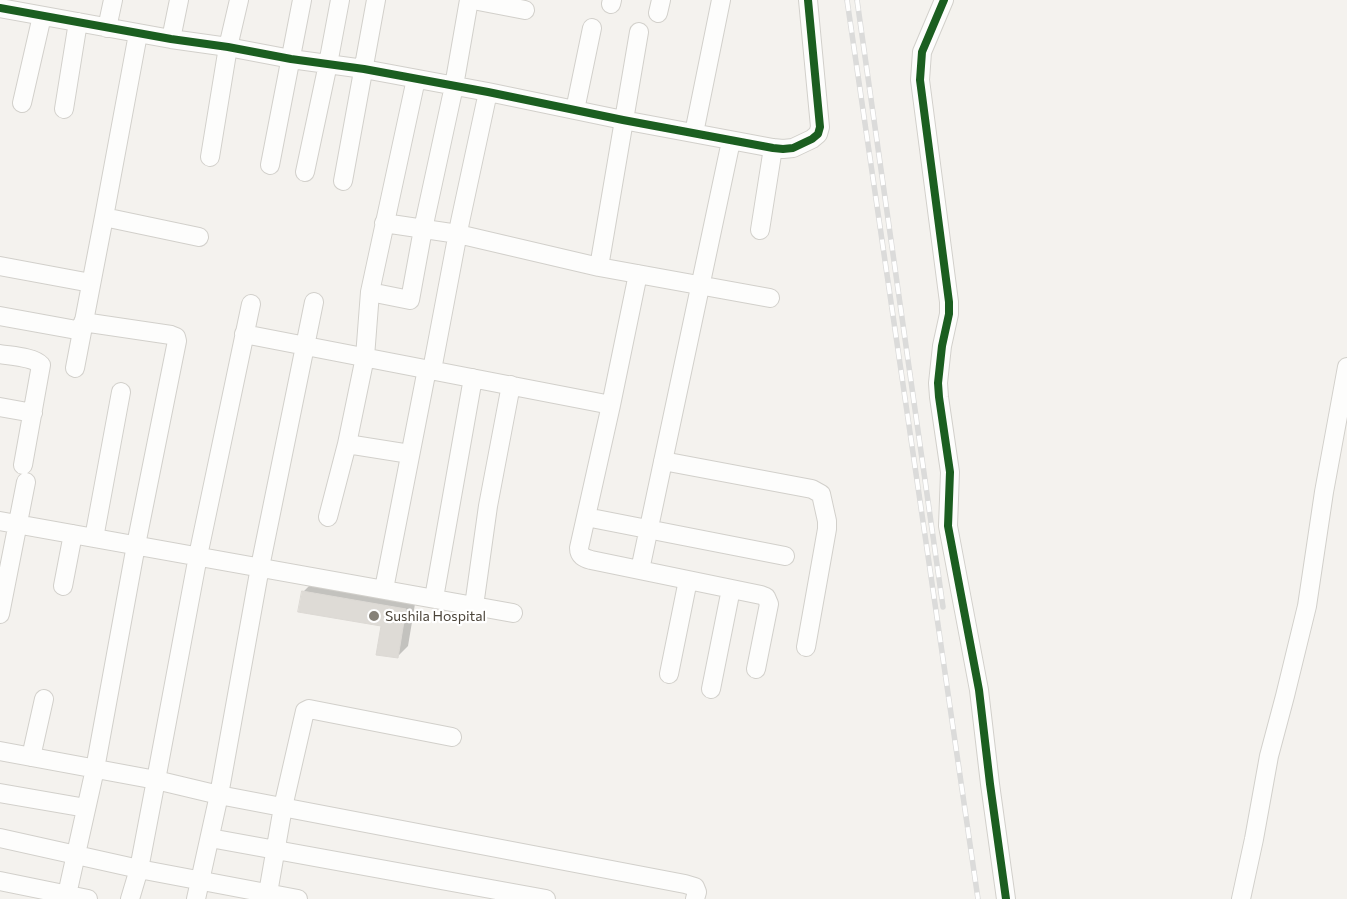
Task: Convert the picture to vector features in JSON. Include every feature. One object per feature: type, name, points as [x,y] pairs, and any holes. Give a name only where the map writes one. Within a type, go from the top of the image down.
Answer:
[{"type":"street","points":[[107,28],[113,0]]},
{"type":"street","points":[[172,39],[179,0]]},
{"type":"street","points":[[210,157],[228,47],[239,0]]},
{"type":"street","points":[[270,165],[302,0]]},
{"type":"street","points":[[305,172],[340,0]]},
{"type":"street","points":[[343,181],[376,0]]},
{"type":"street","points":[[370,292],[410,300],[423,229],[454,86],[469,0]]},
{"type":"street","points":[[473,0],[525,10]]},
{"type":"street","points":[[694,133],[721,0]]},
{"type":"street","points":[[0,8],[33,10],[78,22],[138,34],[364,69],[731,141],[773,148],[793,148],[812,139],[818,134],[820,127],[808,0]]},
{"type":"street","points":[[944,0],[922,52],[920,80],[950,302],[939,369],[939,397],[950,472],[948,509],[950,537],[978,690],[1006,899]]},
{"type":"street","points":[[22,104],[33,10]]},
{"type":"street","points":[[64,109],[78,22]]},
{"type":"street","points":[[575,110],[592,28]]},
{"type":"street","points":[[599,267],[639,32]]},
{"type":"street","points":[[75,368],[138,34]]},
{"type":"street","points":[[328,517],[347,444],[365,358],[370,292],[416,79]]},
{"type":"street","points":[[384,589],[410,454],[488,92]]},
{"type":"street","points":[[640,570],[731,141]]},
{"type":"street","points":[[760,230],[773,148]]},
{"type":"street","points":[[104,217],[199,237]]},
{"type":"street","points":[[384,223],[458,234],[599,267],[770,298]]},
{"type":"street","points":[[0,266],[91,283]]},
{"type":"street","points":[[638,274],[579,553],[591,560],[766,597],[769,604],[756,669]]},
{"type":"street","points":[[196,899],[219,795],[260,566],[314,302]]},
{"type":"street","points":[[130,899],[139,869],[198,556],[251,304]]},
{"type":"street","points":[[0,316],[171,335],[176,337],[177,341],[136,545],[95,769],[67,896]]},
{"type":"street","points":[[244,334],[611,404]]},
{"type":"street","points":[[0,354],[33,360],[41,365],[24,474],[9,522],[0,614]]},
{"type":"street","points":[[1241,899],[1256,830],[1268,756],[1307,606],[1324,492],[1347,367]]},
{"type":"street","points":[[434,598],[473,378]]},
{"type":"street","points":[[474,606],[488,506],[511,385]]},
{"type":"street","points":[[94,538],[120,392]]},
{"type":"street","points":[[0,408],[33,413]]},
{"type":"street","points":[[347,444],[410,454]]},
{"type":"street","points":[[663,461],[812,489],[820,494],[827,529],[806,647]]},
{"type":"street","points":[[586,517],[785,556]]},
{"type":"street","points":[[9,522],[512,613]]},
{"type":"street","points":[[63,586],[73,534]]},
{"type":"street","points":[[669,674],[688,580]]},
{"type":"street","points":[[711,689],[731,589]]},
{"type":"street","points":[[32,757],[44,699]]},
{"type":"street","points":[[268,893],[283,807],[305,710],[308,709],[452,738]]},
{"type":"street","points":[[0,751],[685,884],[695,887],[697,892],[695,899]]},
{"type":"street","points":[[0,793],[86,808]]},
{"type":"street","points":[[0,838],[139,869],[298,899]]},
{"type":"street","points":[[210,838],[546,899]]},
{"type":"street","points":[[0,881],[88,899]]},
{"type":"building","points":[[302,591],[406,609],[398,658],[376,655],[381,626],[298,612]]},
{"type":"railway","points":[[847,0],[978,899]]},
{"type":"railway","points":[[857,0],[943,607]]},
{"type":"cycle path","points":[[0,8],[171,39],[364,69],[623,120],[783,149],[793,148],[812,139],[818,134],[820,127],[808,0]]},
{"type":"cycle path","points":[[944,0],[922,52],[920,80],[949,302],[949,314],[942,346],[938,383],[950,472],[948,526],[979,690],[1006,899]]},
{"type":"place","name":"Sushila Hospital","points":[[374,616]]}]
